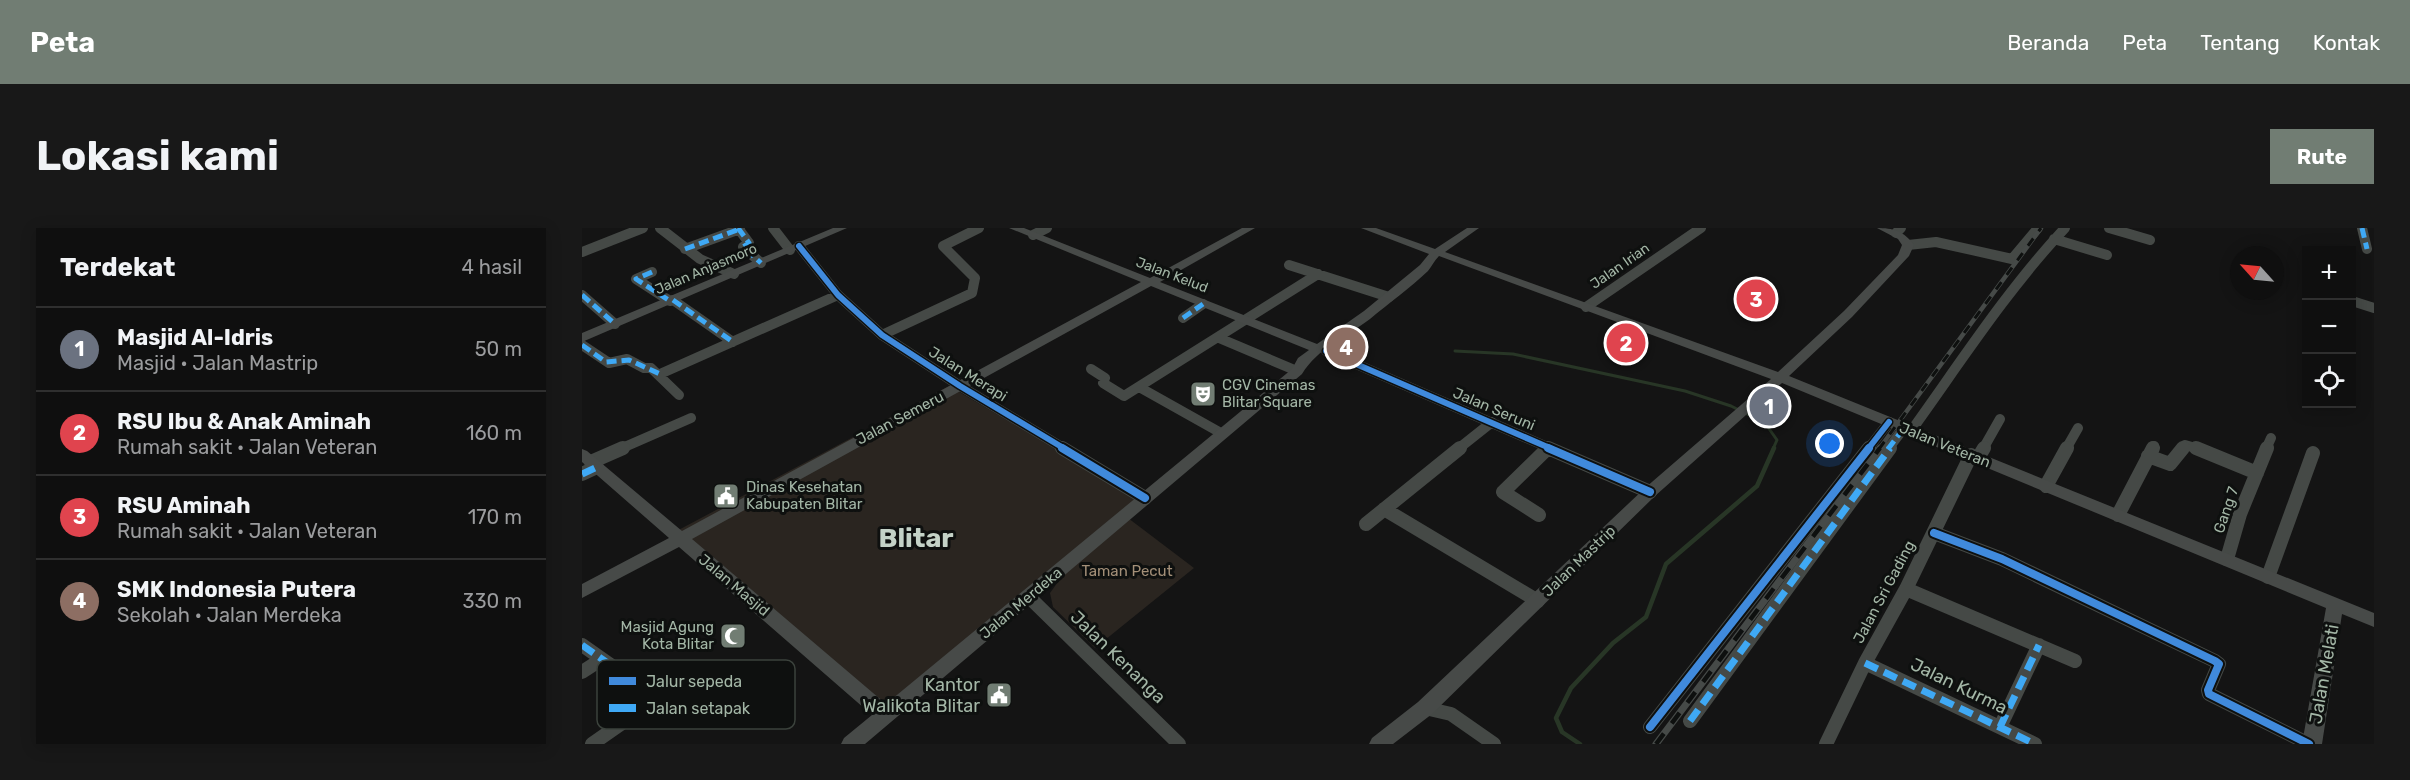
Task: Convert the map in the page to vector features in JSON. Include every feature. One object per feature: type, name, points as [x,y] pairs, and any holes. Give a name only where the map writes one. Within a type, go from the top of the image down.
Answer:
[{"type":"main road","name":"Jalan Anjasmoro","points":[[582,338],[843,228]]},
{"type":"main road","name":"Jalan Kelud","points":[[1014,228],[1323,350]]},
{"type":"main road","name":"Jalan Semeru","points":[[582,592],[1250,228]]},
{"type":"main road","name":"Jalan Merdeka","points":[[851,744],[1029,597],[1221,433],[1298,370],[1311,364],[1323,350],[1346,335],[1347,330],[1425,267],[1426,262],[1458,244],[1457,241],[1474,228]]},
{"type":"main road","points":[[1882,228],[1898,230],[1908,245]]},
{"type":"main road","name":"Jalan Veteran","points":[[1370,229],[1779,377],[2374,620]]},
{"type":"main road","name":"Jalan Mastrip","points":[[1379,744],[1425,708],[1650,492],[1734,420],[1848,314],[1903,256],[1908,245]]},
{"type":"main road","name":"Jalan Masjid","points":[[588,464],[680,539],[886,715]]},
{"type":"main road","name":"Jalan Melati","points":[[2311,744],[2336,605]]},
{"type":"street","points":[[582,252],[644,228]]},
{"type":"street","points":[[660,228],[685,249],[704,261],[719,265],[734,274]]},
{"type":"street","name":"Jalan Merapi","points":[[773,228],[795,248],[838,295],[882,335],[960,386],[1145,498]]},
{"type":"street","points":[[882,335],[972,293],[975,278],[943,246],[979,228]]},
{"type":"street","points":[[1032,235],[1047,228]]},
{"type":"street","name":"Jalan Irian","points":[[1586,307],[1701,228]]},
{"type":"street","points":[[1908,245],[1936,242],[2012,258],[2038,228]]},
{"type":"street","points":[[1690,721],[1908,430],[2054,239],[2065,228]]},
{"type":"street","points":[[2109,228],[2150,240]]},
{"type":"street","points":[[2362,228],[2367,249]]},
{"type":"street","points":[[685,249],[739,229],[749,243],[743,247],[761,263]]},
{"type":"street","points":[[2054,239],[2107,255]]},
{"type":"street","points":[[1289,265],[1389,297]]},
{"type":"street","points":[[652,272],[636,279],[672,300],[733,342]]},
{"type":"street","points":[[1091,369],[1105,378],[1103,383],[1124,396],[1318,274]]},
{"type":"street","points":[[582,295],[615,324]]},
{"type":"street","points":[[660,374],[838,295]]},
{"type":"street","points":[[2356,302],[2374,308]]},
{"type":"street","points":[[1183,318],[1203,303]]},
{"type":"street","points":[[1219,338],[1298,370]]},
{"type":"street","points":[[582,345],[606,362],[627,359],[644,368],[651,368],[660,374],[679,395]]},
{"type":"street","name":"Jalan Seruni","points":[[1323,350],[1650,492]]},
{"type":"street","points":[[1139,387],[1221,433]]},
{"type":"street","points":[[588,464],[691,418]]},
{"type":"street","name":"Jalan Sri Gading","points":[[1826,744],[1865,663],[1934,533],[1975,457],[2000,419]]},
{"type":"street","points":[[1366,524],[1492,422]]},
{"type":"street","points":[[1650,727],[1889,422]]},
{"type":"street","points":[[2046,486],[2078,428]]},
{"type":"street","name":"Gang 7","points":[[2227,559],[2240,514],[2271,438]]},
{"type":"street","points":[[2118,515],[2151,451],[2170,464],[2185,445],[2189,445],[2257,472]]},
{"type":"street","points":[[1539,515],[1503,492],[1549,447]]},
{"type":"street","points":[[2268,577],[2313,453]]},
{"type":"street","points":[[1384,509],[1538,601]]},
{"type":"street","points":[[1934,533],[2002,559],[2215,661],[2218,669],[2208,690],[2210,694],[2311,744]]},
{"type":"street","points":[[1906,589],[1973,620],[2075,661]]},
{"type":"street","name":"Jalan Kenanga","points":[[1029,597],[1179,744]]},
{"type":"street","points":[[582,645],[602,659]]},
{"type":"street","points":[[2000,727],[2039,645]]},
{"type":"street","points":[[582,672],[597,662]]},
{"type":"street","name":"Jalan Kurma","points":[[1865,663],[2036,744]]},
{"type":"street","points":[[1440,693],[1451,714]]},
{"type":"street","points":[[1425,708],[1451,714],[1494,744]]},
{"type":"street","points":[[592,744],[614,729]]},
{"type":"green space","points":[[949,386],[1140,498],[888,708],[671,534]]},
{"type":"green space","name":"Taman Pecut","points":[[1128,518],[1194,568],[1095,648],[1053,607],[1050,593],[1068,568]]},
{"type":"waterway","points":[[1455,351],[1513,354],[1685,391],[1731,406],[1765,423],[1777,440],[1773,449]]},
{"type":"waterway","points":[[1580,744],[1562,732],[1556,718],[1571,688],[1613,643],[1646,617],[1666,564],[1757,486],[1774,448]]},
{"type":"railway","points":[[1879,449],[2041,228]]},
{"type":"railway","points":[[1656,744],[1880,448]]},
{"type":"marked path","points":[[738,228],[749,243],[743,247],[761,263]]},
{"type":"marked path","points":[[2362,228],[2367,249]]},
{"type":"marked path","points":[[685,249],[740,229]]},
{"type":"marked path","points":[[652,272],[636,279],[670,301]]},
{"type":"marked path","points":[[582,295],[615,324]]},
{"type":"marked path","points":[[673,300],[733,342]]},
{"type":"marked path","points":[[1183,318],[1203,304]]},
{"type":"marked path","points":[[582,345],[606,362],[629,360],[660,374]]},
{"type":"marked path","points":[[1690,721],[1904,428]]},
{"type":"marked path","points":[[582,474],[597,467]]},
{"type":"marked path","points":[[582,645],[603,660]]},
{"type":"marked path","points":[[2000,727],[2039,645]]},
{"type":"marked path","points":[[1865,663],[2035,744]]},
{"type":"cycle path","points":[[799,246],[838,295],[882,335],[960,386],[1145,498]]},
{"type":"cycle path","points":[[1326,351],[1650,492]]},
{"type":"cycle path","points":[[1650,727],[1889,422]]},
{"type":"cycle path","points":[[1934,533],[2002,559],[2215,661],[2219,664],[2208,690],[2209,694],[2309,744]]},
{"type":"place","name":"RSU Aminah","points":[[1756,299]]},
{"type":"place","name":"RSU Ibu & Anak Aminah","points":[[1626,343]]},
{"type":"place","name":"SMK Indonesia Putera","points":[[1346,347]]},
{"type":"place","name":"CGV Cinemas Blitar Square","points":[[1203,394]]},
{"type":"place","name":"Masjid Al-Idris","points":[[1769,406]]},
{"type":"place","name":"Dinas Kesehatan Kabupaten Blitar","points":[[726,496]]},
{"type":"place","name":"Masjid Agung Kota Blitar","points":[[733,636]]},
{"type":"place","name":"Kantor Walikota Blitar","points":[[999,695]]},
{"type":"district","name":"Blitar","points":[[916,538]]}]
